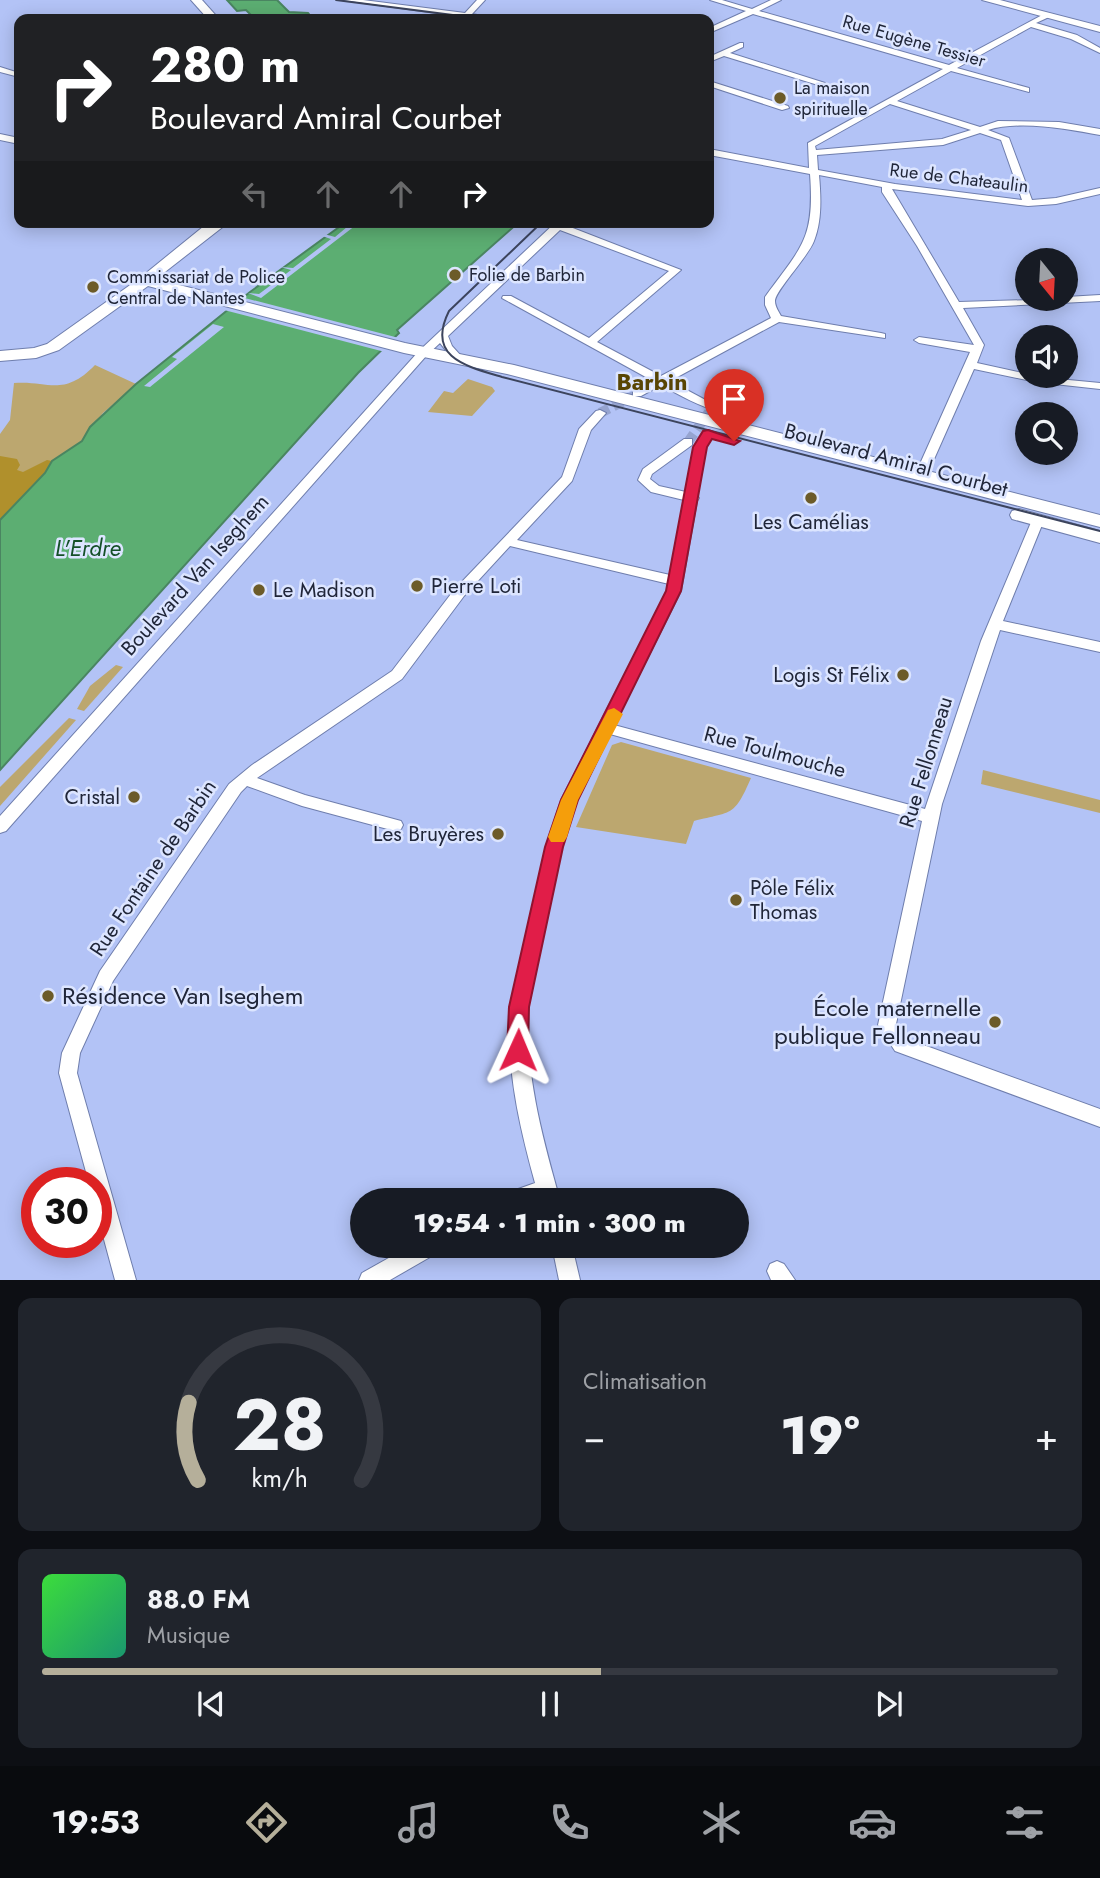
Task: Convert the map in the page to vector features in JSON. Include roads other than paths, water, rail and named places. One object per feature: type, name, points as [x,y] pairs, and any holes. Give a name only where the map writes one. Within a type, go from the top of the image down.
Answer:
[{"type":"street","points":[[196,0],[209,14]]},
{"type":"street","points":[[346,0],[459,14]]},
{"type":"street","points":[[468,14],[481,0]]},
{"type":"street","name":"Rue Eugène Tessier","points":[[714,0],[1026,90]]},
{"type":"street","points":[[714,29],[777,0]]},
{"type":"street","points":[[996,1],[1100,29]]},
{"type":"street","points":[[777,319],[769,302],[812,235],[815,172],[811,145],[1046,15]]},
{"type":"street","points":[[1030,24],[1074,37],[1100,51]]},
{"type":"street","points":[[714,58],[740,46]]},
{"type":"street","points":[[724,53],[821,83]]},
{"type":"street","points":[[714,85],[785,108]]},
{"type":"street","points":[[888,101],[979,129],[1008,141],[1028,203]]},
{"type":"street","points":[[813,153],[943,142],[998,124],[1030,124],[1100,132]]},
{"type":"street","name":"Rue de Chateaulin","points":[[714,153],[887,186],[1028,203],[1056,201],[1100,191]]},
{"type":"street","points":[[887,186],[887,192],[978,340],[971,365],[921,475]]},
{"type":"street","points":[[8,355],[53,347],[145,281],[211,228]]},
{"type":"street","name":"Boulevard Van Iseghem","points":[[0,827],[423,353],[557,228]]},
{"type":"street","points":[[571,228],[676,270],[590,342]]},
{"type":"street","points":[[145,281],[423,353]]},
{"type":"street","points":[[507,298],[663,381],[709,410],[723,409],[743,418]]},
{"type":"street","points":[[957,305],[1100,298]]},
{"type":"street","points":[[637,394],[777,319],[881,336]]},
{"type":"street","points":[[442,335],[447,347],[457,357]]},
{"type":"street","points":[[919,340],[977,350]]},
{"type":"street","name":"Boulevard Amiral Courbet","points":[[423,353],[457,357],[1100,521]]},
{"type":"street","name":"Boulevard Amiral Courbet","points":[[423,353],[441,363],[488,377],[1100,537]]},
{"type":"street","points":[[971,365],[1026,378],[1100,386]]},
{"type":"street","name":"Rue Fontaine de Barbin","points":[[126,1279],[68,1073],[69,1063],[106,976],[224,803],[244,779],[397,675],[459,593],[568,478],[585,429],[600,413]]},
{"type":"street","points":[[546,1188],[522,1086],[517,1029],[519,1007],[564,816],[676,581],[693,498],[700,447],[708,434]]},
{"type":"street","points":[[688,442],[643,476],[645,483],[655,489],[693,498]]},
{"type":"street","name":"Rue Fellonneau","points":[[1038,520],[995,624],[930,817],[887,1025],[901,1045],[1100,1118]]},
{"type":"street","points":[[509,542],[676,581]]},
{"type":"street","points":[[995,624],[1100,647]]},
{"type":"street","name":"Rue Toulmouche","points":[[607,728],[930,817]]},
{"type":"street","points":[[244,779],[302,800],[395,825]]},
{"type":"street","points":[[369,1279],[407,1258]]},
{"type":"street","points":[[565,1258],[570,1279]]},
{"type":"water","points":[[227,0],[277,0],[289,12],[309,14],[250,14],[246,10],[237,11]]},
{"type":"water","name":"L'Erdre","points":[[338,228],[512,228],[397,330],[399,333],[358,373],[0,770],[0,520],[45,473],[52,461],[82,441],[90,427],[136,384],[250,292]]},
{"type":"tunnel","points":[[600,413],[636,395]]},
{"type":"tunnel","points":[[688,442],[709,412]]},
{"type":"tram line","points":[[336,0],[445,14]]},
{"type":"tram line","points":[[536,228],[449,311],[442,339],[446,349],[463,363],[502,377],[1100,531]]},
{"type":"place","name":"La maison spirituelle","points":[[780,98]]},
{"type":"place","name":"Folie de Barbin","points":[[455,275]]},
{"type":"place","name":"Commissariat de Police Central de Nantes","points":[[93,287]]},
{"type":"place","name":"Les Camélias","points":[[811,498]]},
{"type":"place","name":"Pierre Loti","points":[[417,586]]},
{"type":"place","name":"Le Madison","points":[[259,590]]},
{"type":"place","name":"Logis St Félix","points":[[903,675]]},
{"type":"place","name":"Cristal","points":[[134,797]]},
{"type":"place","name":"Les Bruyères","points":[[498,834]]},
{"type":"place","name":"Pôle Félix Thomas","points":[[736,900]]},
{"type":"place","name":"Résidence Van Iseghem","points":[[48,996]]},
{"type":"place","name":"École maternelle publique Fellonneau","points":[[995,1022]]},
{"type":"district","name":"Barbin","points":[[652,382]]}]
